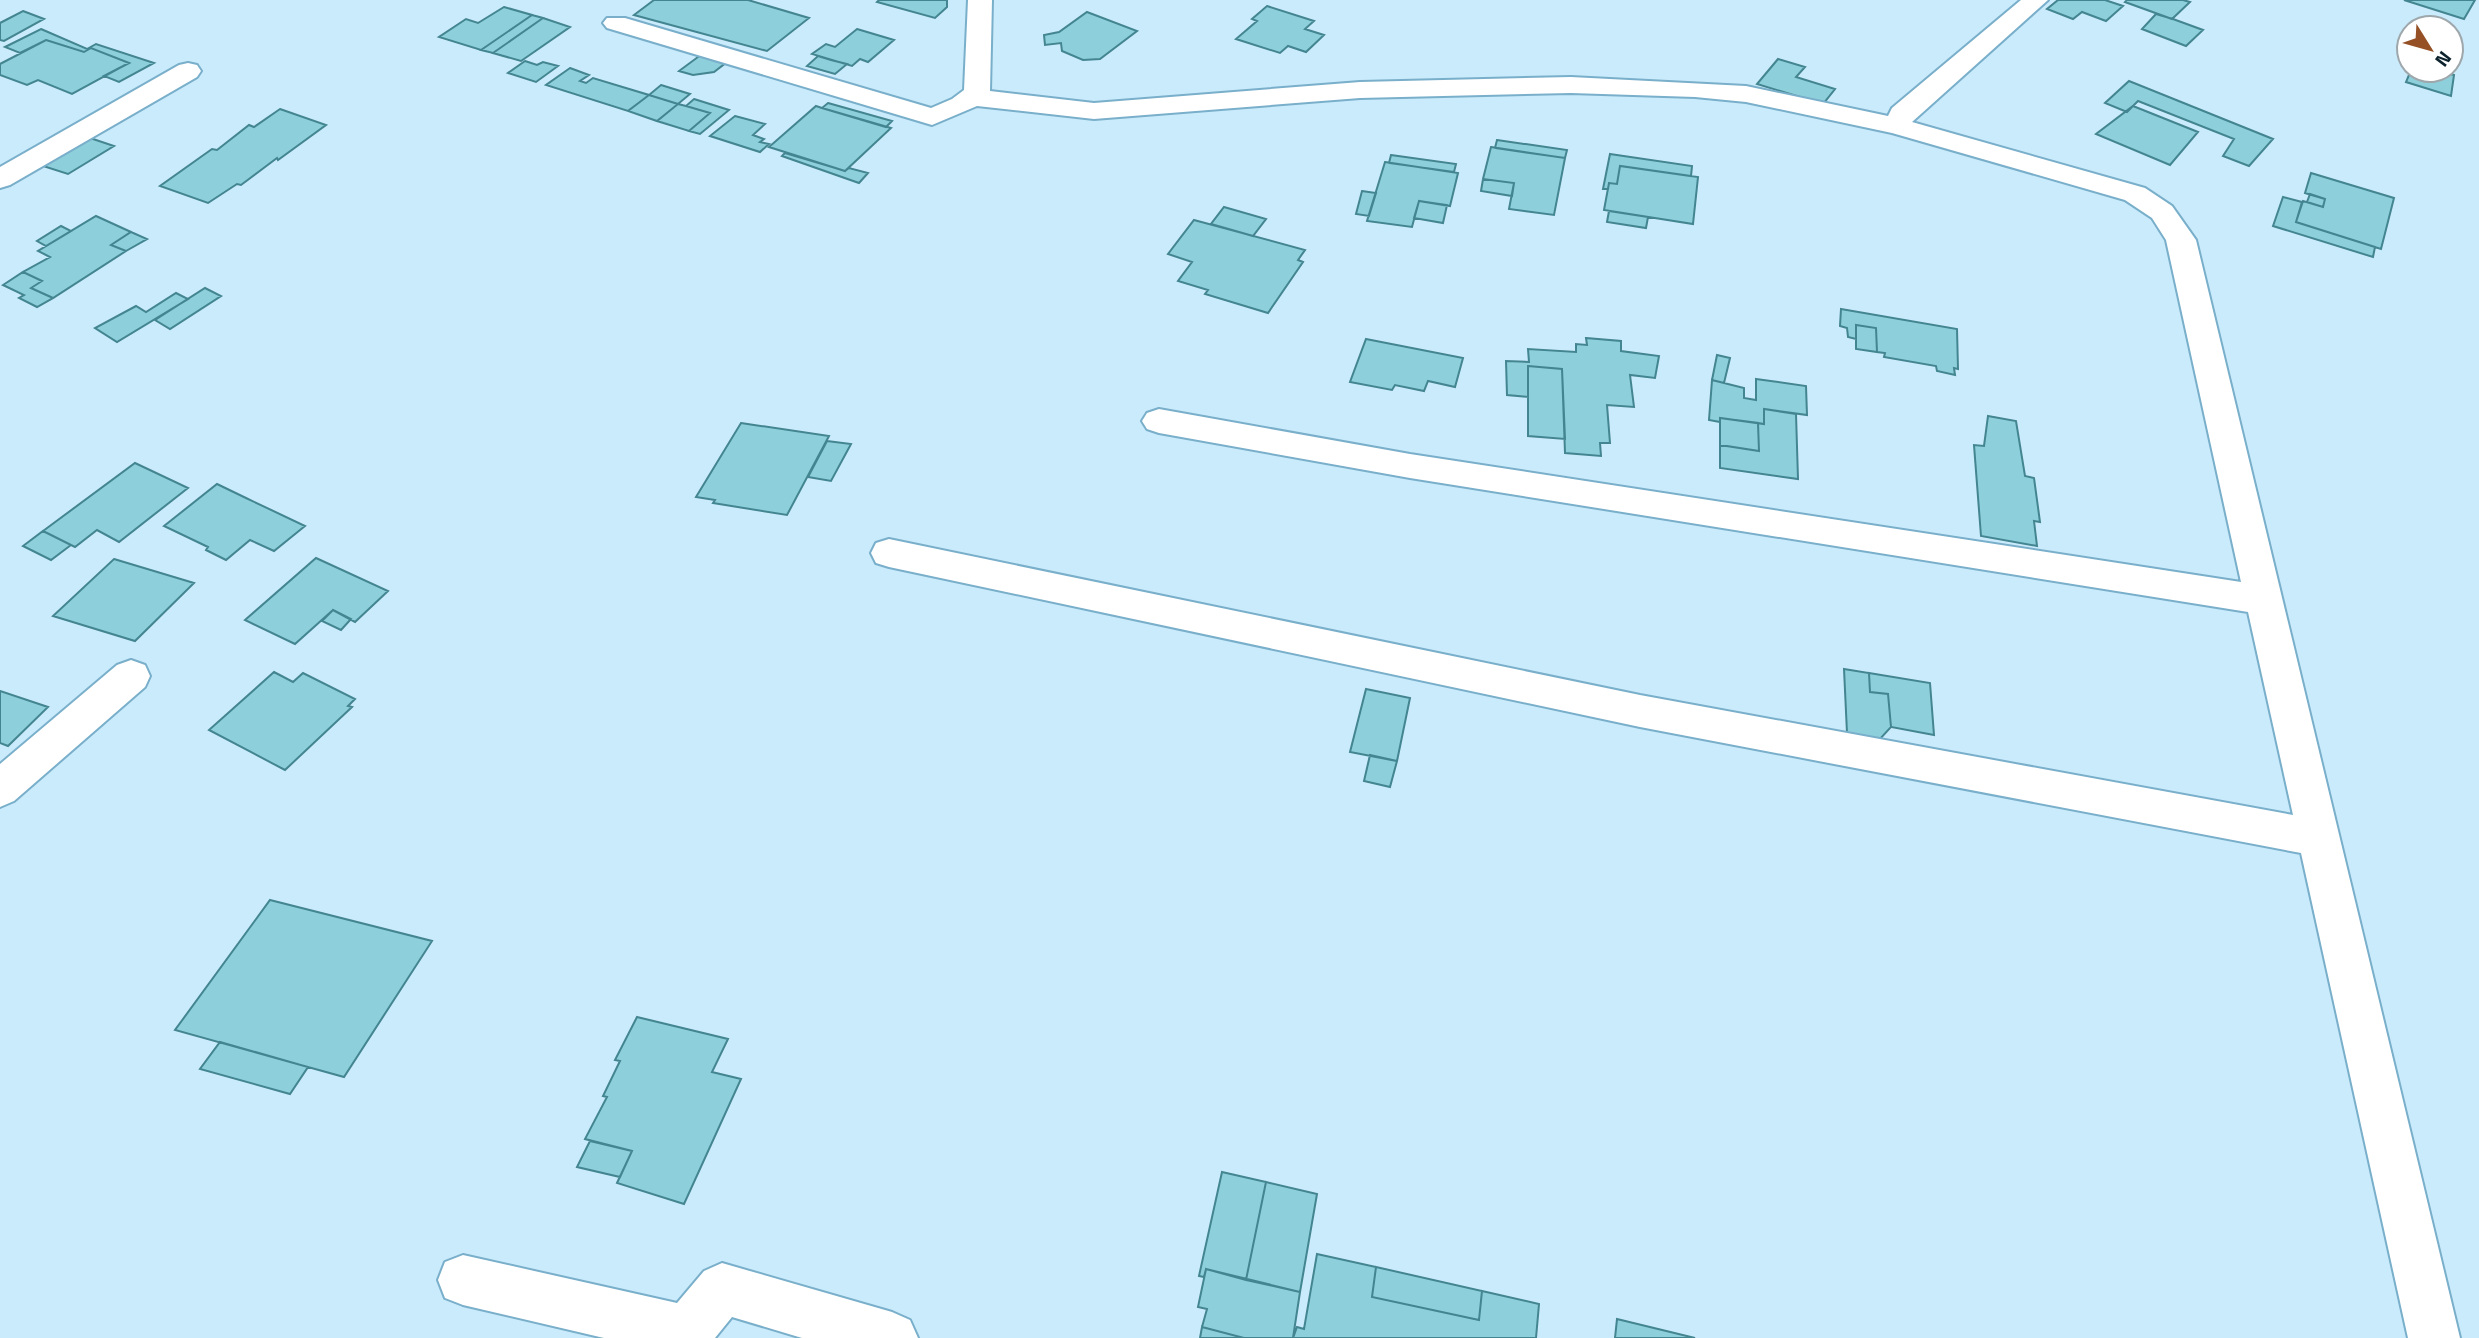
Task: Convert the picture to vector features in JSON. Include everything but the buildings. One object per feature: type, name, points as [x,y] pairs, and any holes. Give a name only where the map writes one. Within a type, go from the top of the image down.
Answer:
[{"type":"street","points":[[616,23],[932,117],[949,111],[977,92],[980,0]]},
{"type":"street","points":[[1897,127],[1902,114],[2036,0]]},
{"type":"street","points":[[0,180],[188,71]]},
{"type":"street","points":[[972,97],[1094,111],[1360,89],[1598,86],[1746,94],[1897,127],[2135,194],[2162,212],[2181,240],[2434,1338]]},
{"type":"street","points":[[1159,421],[1410,466],[2264,600]]},
{"type":"street","points":[[889,553],[1640,711],[2318,838]]},
{"type":"street","points":[[0,789],[131,676]]},
{"type":"street","points":[[463,1280],[687,1331],[722,1289],[892,1338]]}]
